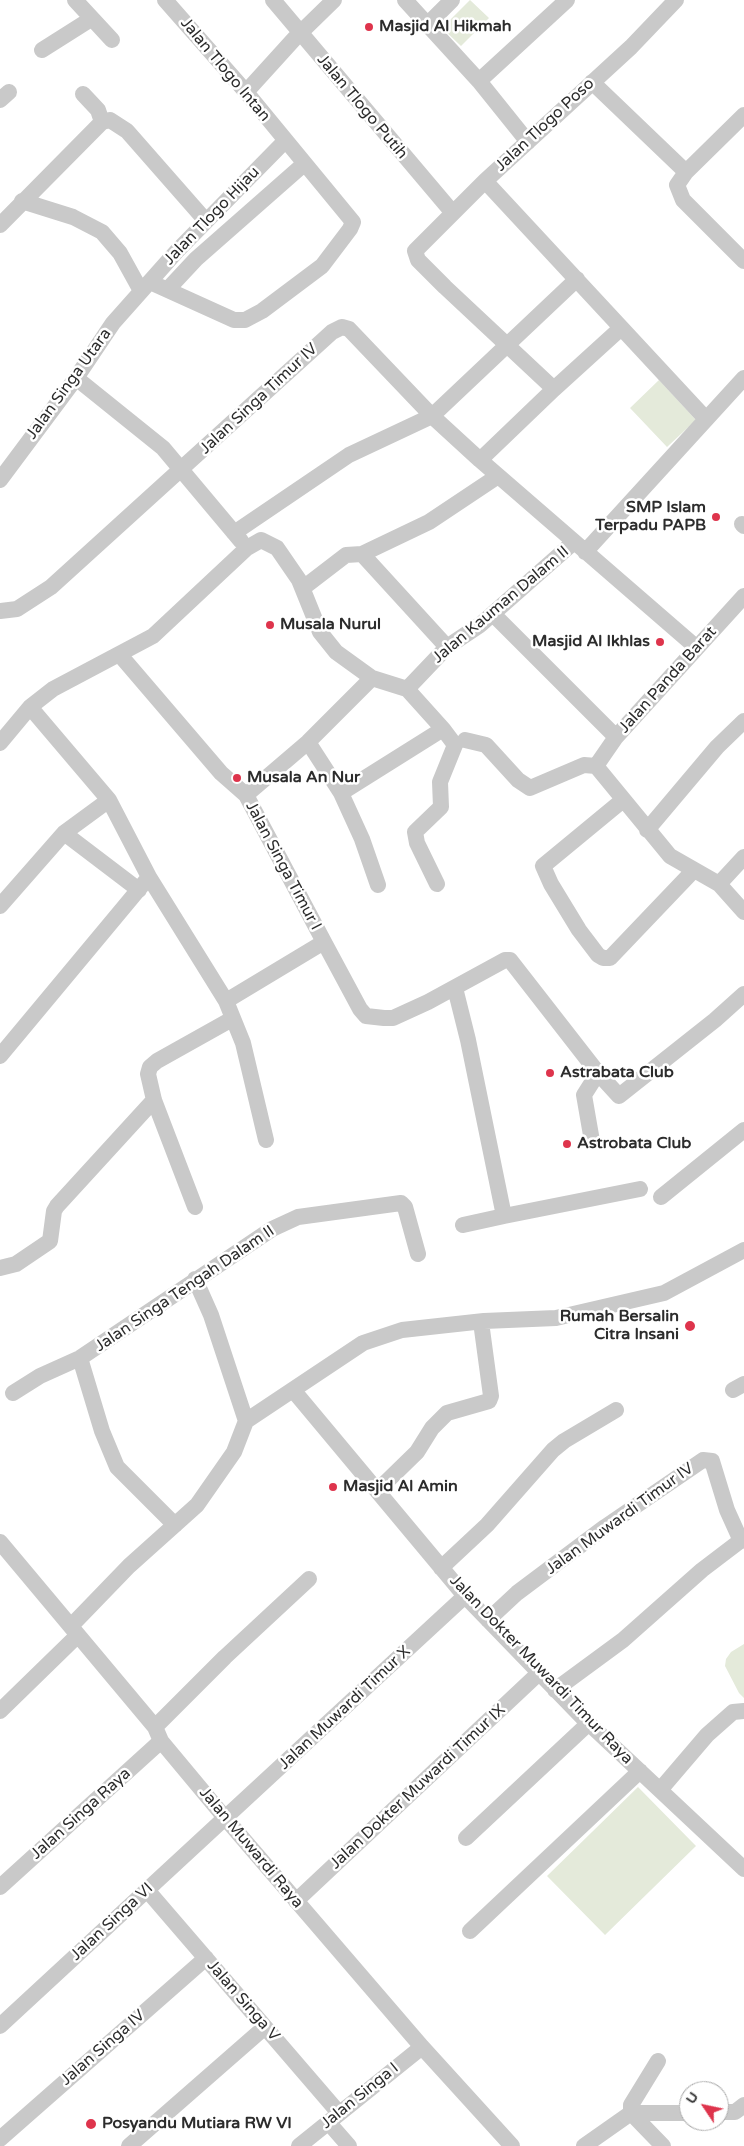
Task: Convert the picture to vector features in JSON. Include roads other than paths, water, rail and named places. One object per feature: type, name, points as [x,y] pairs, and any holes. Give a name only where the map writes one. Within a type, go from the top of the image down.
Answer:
[{"type":"street","points":[[75,0],[112,40]]},
{"type":"street","name":"Jalan Tlogo Intan","points":[[165,0],[246,92],[353,222],[350,229],[322,266],[262,311],[245,320],[234,320],[168,289]]},
{"type":"street","name":"Jalan Tlogo Putih","points":[[272,0],[453,213]]},
{"type":"street","points":[[246,92],[300,33],[334,0]]},
{"type":"street","points":[[405,0],[479,82],[528,142]]},
{"type":"street","points":[[427,25],[452,0]]},
{"type":"street","points":[[479,82],[567,0]]},
{"type":"street","name":"Jalan Tlogo Poso","points":[[506,344],[418,260],[415,251],[485,181],[631,47],[676,0]]},
{"type":"street","points":[[42,50],[91,19]]},
{"type":"street","points":[[592,82],[681,178],[683,200],[744,261]]},
{"type":"street","points":[[83,94],[98,110],[102,122]]},
{"type":"street","points":[[681,178],[743,119]]},
{"type":"street","points":[[0,225],[102,122],[110,120],[127,131],[206,221]]},
{"type":"street","name":"Jalan Tlogo Hijau","points":[[146,287],[206,221],[285,141]]},
{"type":"street","points":[[22,201],[73,217],[102,232],[146,287],[168,289],[196,259],[304,164]]},
{"type":"street","points":[[485,181],[577,279],[620,329],[706,419]]},
{"type":"street","points":[[238,530],[349,455],[432,416],[506,344],[577,279]]},
{"type":"street","name":"Jalan Singa Utara","points":[[0,480],[76,378],[113,323],[146,287]]},
{"type":"street","name":"Jalan Singa Timur IV","points":[[0,611],[17,609],[51,587],[338,328],[349,329],[432,416]]},
{"type":"street","points":[[480,460],[554,388],[620,329]]},
{"type":"street","points":[[506,344],[554,388]]},
{"type":"street","points":[[76,378],[163,448],[181,471],[238,530],[247,548]]},
{"type":"street","name":"Jalan Kauman Dalam II","points":[[408,689],[447,647],[580,547],[744,378]]},
{"type":"street","points":[[432,416],[498,476],[697,648]]},
{"type":"street","points":[[303,588],[346,555],[362,554],[429,522],[498,476]]},
{"type":"street","points":[[0,742],[30,707],[54,690],[153,636],[247,548],[261,540],[277,548],[303,588],[320,632],[336,652],[372,678],[408,689],[444,729],[455,745],[440,782],[441,807],[415,832],[417,843],[437,884]]},
{"type":"street","points":[[362,554],[447,647]]},
{"type":"street","name":"Jalan Panda Barat","points":[[596,766],[616,737],[744,596]]},
{"type":"street","points":[[493,614],[616,737]]},
{"type":"street","name":"Jalan Singa Timur I","points":[[120,655],[221,773],[246,795],[324,942],[226,1001]]},
{"type":"street","name":"Jalan Singa Timur I","points":[[246,795],[308,742],[372,678]]},
{"type":"street","points":[[30,707],[109,800],[144,883],[226,1001],[247,1059],[266,1140]]},
{"type":"street","points":[[647,830],[717,747],[744,721]]},
{"type":"street","points":[[341,793],[444,729]]},
{"type":"street","points":[[465,740],[486,745],[518,780],[530,788],[584,765],[596,766],[670,856],[719,884],[744,912]]},
{"type":"street","points":[[308,742],[341,793],[362,839],[378,885]]},
{"type":"street","points":[[0,906],[64,833],[109,800]]},
{"type":"street","points":[[623,800],[545,863],[543,870],[579,930],[598,956],[610,958],[694,870]]},
{"type":"street","points":[[64,833],[144,883]]},
{"type":"street","points":[[719,884],[744,857]]},
{"type":"street","points":[[0,1056],[144,883]]},
{"type":"street","points":[[324,942],[360,1009],[366,1016],[393,1018],[455,988],[505,960],[512,962],[618,1096],[715,1020],[744,994]]},
{"type":"street","points":[[455,988],[470,1049],[504,1216]]},
{"type":"street","points":[[195,1207],[154,1100],[148,1080],[150,1067],[196,1038],[232,1019]]},
{"type":"street","points":[[592,1140],[584,1095],[598,1073]]},
{"type":"street","points":[[0,1268],[16,1264],[50,1241],[54,1211],[154,1100]]},
{"type":"street","points":[[661,1197],[744,1130]]},
{"type":"street","points":[[462,1225],[640,1189]]},
{"type":"street","name":"Jalan Singa Tengah Dalam II","points":[[175,1525],[117,1466],[102,1431],[80,1358],[272,1229],[298,1217],[396,1202],[401,1203],[406,1208],[418,1254]]},
{"type":"street","points":[[4,1701],[74,1631],[129,1566],[196,1506],[234,1452],[246,1421],[363,1343],[402,1330],[481,1322],[556,1318],[664,1293],[744,1250]]},
{"type":"street","points":[[195,1280],[211,1315],[246,1421]]},
{"type":"street","points":[[377,1491],[417,1452],[435,1424],[447,1413],[489,1401],[491,1396],[481,1322]]},
{"type":"street","points":[[14,1393],[40,1376],[80,1358]]},
{"type":"street","name":"Jalan Dokter Muwardi Timur Raya","points":[[293,1390],[465,1596],[555,1690],[744,1869]]},
{"type":"street","points":[[441,1568],[487,1525],[553,1450],[564,1441],[616,1410]]},
{"type":"street","name":"Jalan Muwardi Timur IV","points":[[488,1620],[518,1594],[605,1527],[703,1460],[712,1461],[727,1510],[742,1540]]},
{"type":"street","points":[[555,1690],[623,1640],[702,1570],[742,1540]]},
{"type":"street","name":"Jalan Muwardi Raya","points":[[1,1546],[74,1631],[226,1819],[422,2047],[512,2146]]},
{"type":"street","name":"Jalan Singa Raya","points":[[0,1887],[158,1734],[225,1657],[309,1579]]},
{"type":"street","name":"Jalan Muwardi Timur X","points":[[226,1819],[465,1596]]},
{"type":"street","name":"Jalan Dokter Muwardi Timur IX","points":[[296,1901],[539,1673]]},
{"type":"street","points":[[660,1790],[706,1735],[733,1712],[744,1711]]},
{"type":"street","points":[[466,1838],[589,1723]]},
{"type":"street","points":[[470,1931],[640,1771]]},
{"type":"street","name":"Jalan Singa VI","points":[[0,2026],[226,1819]]},
{"type":"street","name":"Jalan Singa V","points":[[147,1890],[265,2027],[334,2117],[349,2146]]},
{"type":"street","name":"Jalan Singa IV","points":[[0,2139],[206,1958]]},
{"type":"street","points":[[129,2146],[265,2027]]},
{"type":"street","name":"Jalan Singa I","points":[[299,2146],[422,2047]]},
{"type":"street","points":[[658,2062],[631,2104],[631,2113],[663,2146]]},
{"type":"street","points":[[729,2112],[735,2112],[744,2105]]},
{"type":"street","points":[[584,2146],[631,2113],[679,2113]]},
{"type":"place","name":"Masjid Al Hikmah","points":[[369,27]]},
{"type":"place","name":"SMP Islam Terpadu PAPB","points":[[716,517]]},
{"type":"place","name":"Musala Nurul","points":[[270,625]]},
{"type":"place","name":"Masjid Al Ikhlas","points":[[660,642]]},
{"type":"place","name":"Musala An Nur","points":[[237,778]]},
{"type":"place","name":"Astrabata Club","points":[[550,1073]]},
{"type":"place","name":"Astrobata Club","points":[[567,1144]]},
{"type":"place","name":"Rumah Bersalin Citra Insani","points":[[690,1326]]},
{"type":"place","name":"Masjid Al Amin","points":[[333,1487]]},
{"type":"place","name":"Posyandu Mutiara RW VI","points":[[91,2124]]}]
